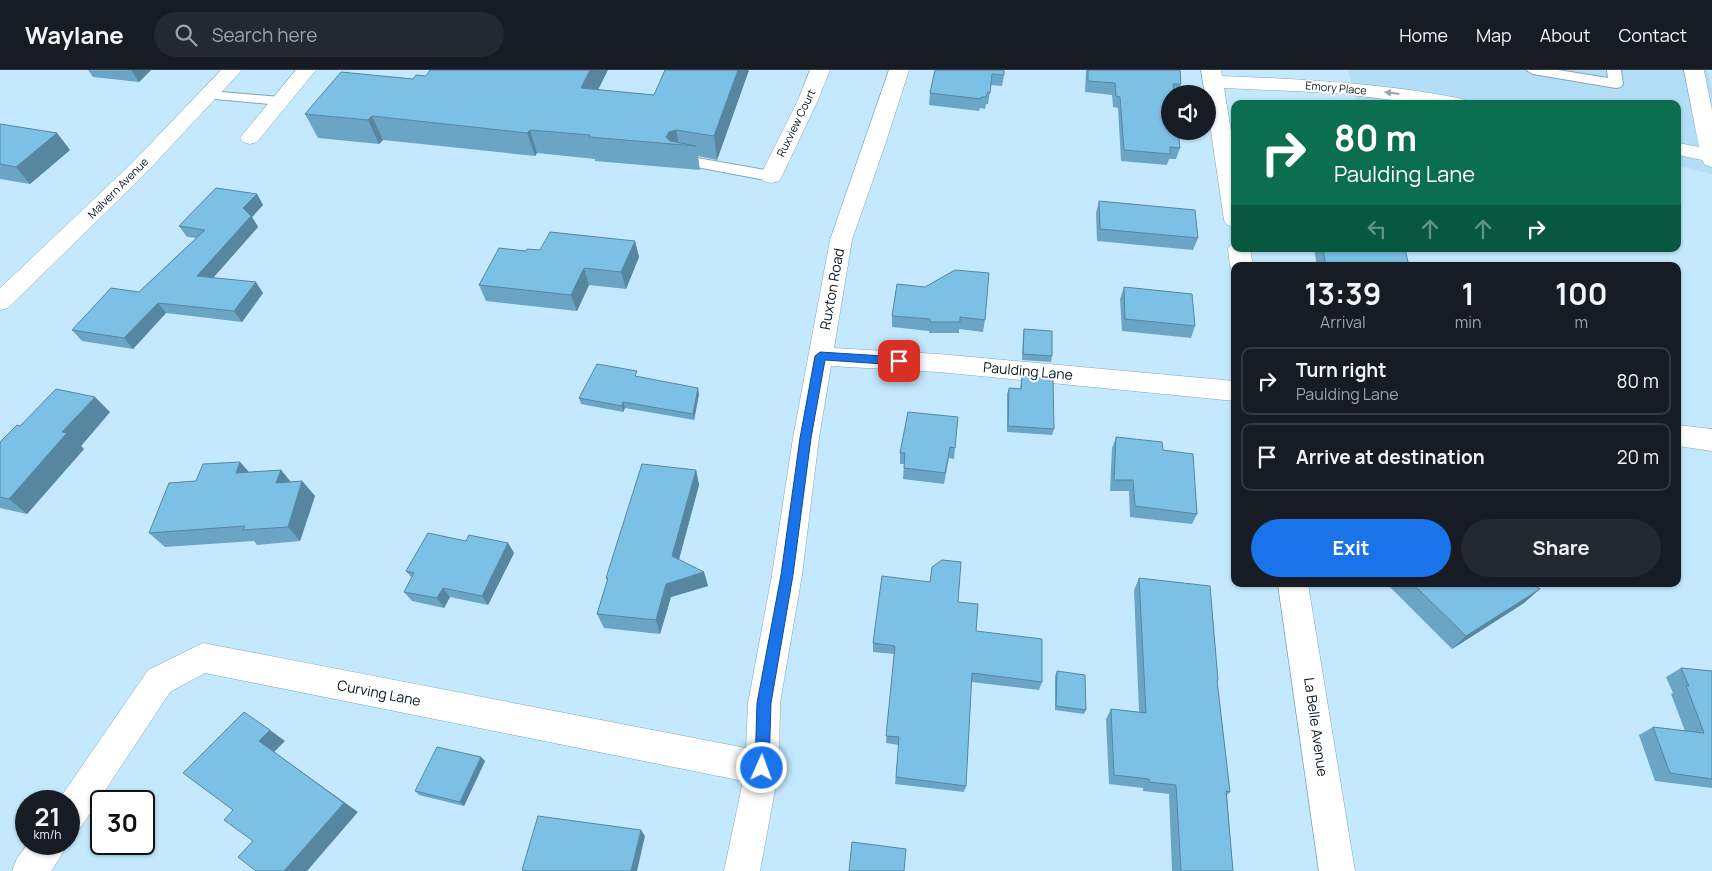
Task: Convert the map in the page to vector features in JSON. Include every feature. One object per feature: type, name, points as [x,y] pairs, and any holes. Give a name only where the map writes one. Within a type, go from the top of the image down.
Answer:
[{"type":"street","name":"Malvern Avenue","points":[[0,302],[139,168],[232,70]]},
{"type":"street","points":[[250,138],[306,70]]},
{"type":"street","name":"Ruxview Court","points":[[771,176],[808,100],[820,70]]},
{"type":"street","name":"Ruxton Road","points":[[742,871],[762,768],[764,703],[787,575],[806,438],[841,240],[899,70]]},
{"type":"street","points":[[1694,70],[1712,160]]},
{"type":"street","points":[[1212,76],[1231,195]]},
{"type":"street","name":"Emory Place","points":[[1212,76],[1283,84],[1366,90],[1440,100]]},
{"type":"street","points":[[1681,150],[1712,156]]},
{"type":"street","name":"Paulding Lane","points":[[820,356],[939,363],[1231,391]]},
{"type":"street","points":[[1681,436],[1712,440]]},
{"type":"street","name":"La Belle Avenue","points":[[1293,587],[1337,871]]},
{"type":"street","name":"Curving Lane","points":[[80,799],[159,681],[203,658],[762,768]]},
{"type":"street","points":[[30,871],[41,855]]},
{"type":"lane","points":[[1533,70],[1616,84],[1614,70]]},
{"type":"lane","points":[[209,95],[280,101]]},
{"type":"lane","points":[[680,160],[771,176]]},
{"type":"shaded area","points":[[1348,70],[1707,70],[1712,87],[1712,174],[1681,167],[1681,100],[1356,100]]},
{"type":"building","points":[[430,70],[590,70],[581,88],[654,95],[665,70],[738,70],[714,136],[676,130],[669,132],[666,137],[670,141],[696,146],[530,130],[527,133],[372,116],[368,120],[305,114],[341,72],[413,79],[416,75],[426,76]]},
{"type":"building","points":[[935,70],[1004,70],[1004,75],[992,74],[990,93],[988,92],[986,97],[981,97],[981,99],[930,93]]},
{"type":"building","points":[[1088,70],[1180,70],[1181,84],[1161,85],[1161,140],[1179,140],[1180,148],[1170,147],[1170,154],[1124,150],[1120,97],[1116,96],[1115,83],[1088,81]]},
{"type":"building","points":[[0,124],[57,133],[16,167],[0,164]]},
{"type":"building","points":[[216,188],[257,194],[243,208],[251,216],[197,276],[256,282],[234,311],[158,303],[124,338],[72,330],[111,288],[139,292],[205,230],[179,226]]},
{"type":"building","points":[[1099,201],[1195,210],[1198,238],[1100,229]]},
{"type":"building","points":[[550,232],[635,241],[621,272],[584,268],[571,295],[479,285],[499,248],[526,251],[527,249],[540,250]]},
{"type":"building","points":[[1324,252],[1406,252],[1408,262],[1325,262]]},
{"type":"building","points":[[955,270],[989,273],[985,320],[960,317],[960,322],[930,322],[930,319],[892,316],[897,284],[925,287]]},
{"type":"building","points":[[1124,287],[1192,294],[1195,326],[1125,319]]},
{"type":"building","points":[[1024,329],[1052,331],[1052,356],[1023,354]]},
{"type":"building","points":[[597,364],[637,371],[635,376],[698,388],[693,414],[623,402],[622,406],[579,398]]},
{"type":"building","points":[[1022,376],[1053,379],[1054,429],[1008,426],[1009,388],[1021,389]]},
{"type":"building","points":[[56,389],[95,397],[62,432],[67,433],[9,499],[0,497],[0,442],[17,425],[20,426]]},
{"type":"building","points":[[908,412],[958,417],[955,448],[950,447],[945,473],[904,468],[905,453],[900,453]]},
{"type":"building","points":[[1116,437],[1162,442],[1163,450],[1193,454],[1197,514],[1135,506],[1133,480],[1114,480]]},
{"type":"building","points":[[240,462],[236,473],[281,470],[276,483],[302,481],[288,527],[243,530],[245,526],[149,533],[169,483],[196,481],[203,464]]},
{"type":"building","points":[[642,464],[696,470],[672,556],[704,572],[666,584],[656,620],[597,614],[608,578],[606,578]]},
{"type":"building","points":[[428,533],[466,541],[469,535],[508,543],[482,596],[443,588],[437,598],[404,592],[414,573],[406,571]]},
{"type":"building","points":[[942,560],[961,562],[958,602],[978,604],[976,631],[1042,639],[1042,682],[972,673],[966,786],[896,777],[899,737],[886,736],[895,646],[873,643],[882,576],[930,582],[932,567]]},
{"type":"building","points":[[1139,578],[1210,586],[1217,680],[1230,792],[1226,791],[1233,871],[1181,871],[1176,785],[1149,782],[1149,779],[1114,775],[1111,709],[1146,713]]},
{"type":"building","points":[[1416,587],[1538,587],[1540,589],[1466,636]]},
{"type":"building","points":[[1681,668],[1712,671],[1712,779],[1670,773],[1653,727],[1704,733],[1686,685],[1689,686]]},
{"type":"building","points":[[1057,671],[1085,675],[1086,710],[1056,706]]},
{"type":"building","points":[[244,712],[270,730],[259,741],[344,803],[284,871],[256,871],[238,857],[253,841],[224,820],[233,810],[183,773]]},
{"type":"building","points":[[437,747],[481,757],[460,802],[415,791]]},
{"type":"building","points":[[538,816],[641,830],[631,871],[522,870]]},
{"type":"building","points":[[852,842],[906,849],[904,871],[849,871]]},
{"type":"route","points":[[762,768],[764,703],[787,575],[806,438],[820,356],[899,361]]}]
